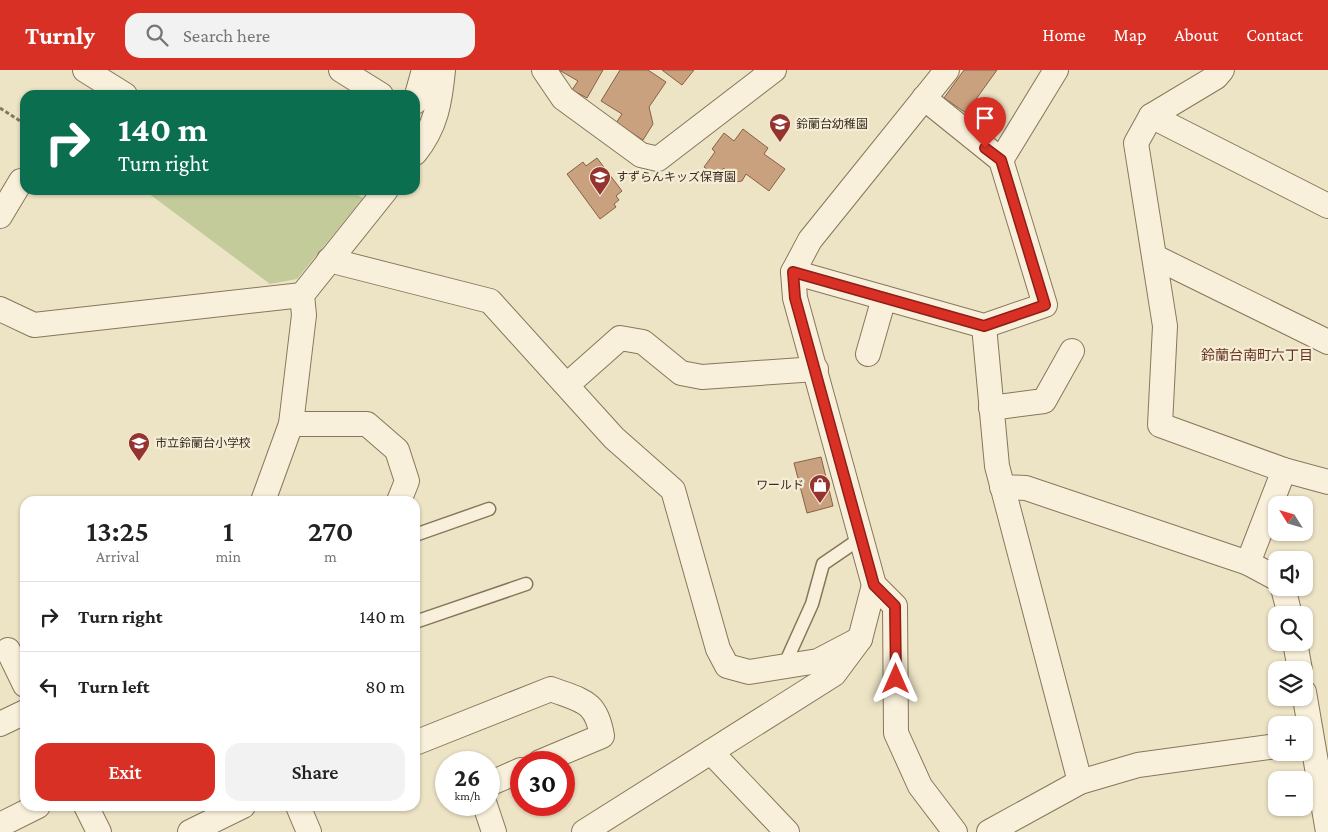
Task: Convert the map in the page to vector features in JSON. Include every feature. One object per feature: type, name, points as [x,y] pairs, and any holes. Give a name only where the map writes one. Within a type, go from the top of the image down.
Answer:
[{"type":"street","points":[[85,70],[117,90]]},
{"type":"street","points":[[340,70],[373,90]]},
{"type":"street","points":[[418,90],[424,70]]},
{"type":"street","points":[[420,147],[439,109],[443,70]]},
{"type":"street","points":[[544,70],[563,98],[641,155],[658,159],[774,70]]},
{"type":"street","points":[[947,70],[810,240],[793,272],[795,298],[874,585],[895,606],[896,733],[920,786],[955,832]]},
{"type":"street","points":[[1001,160],[1056,70]]},
{"type":"street","points":[[1222,70],[1216,77],[1151,116],[1136,143],[1165,326],[1160,424],[1284,470],[1328,482]]},
{"type":"street","points":[[793,272],[984,326],[1045,305],[1001,160],[924,98]]},
{"type":"street","points":[[1151,116],[1328,206]]},
{"type":"street","points":[[0,216],[20,183]]},
{"type":"street","points":[[266,496],[291,424],[304,315],[302,295],[382,195]]},
{"type":"street","points":[[1155,256],[1328,342]]},
{"type":"street","points":[[330,260],[490,301],[614,438],[673,490],[718,649],[727,666],[749,672],[818,661],[860,639]]},
{"type":"street","points":[[0,309],[34,325],[302,295]]},
{"type":"street","points":[[868,354],[884,298]]},
{"type":"street","points":[[984,326],[997,466],[1080,782]]},
{"type":"street","points":[[567,385],[620,338],[643,342],[681,373],[702,377],[816,369]]},
{"type":"street","points":[[991,408],[1044,401],[1072,351]]},
{"type":"street","points":[[291,424],[367,424],[397,450],[407,481],[400,496]]},
{"type":"street","points":[[1248,563],[1284,470]]},
{"type":"street","points":[[1002,487],[1026,488],[1248,563],[1268,574]]},
{"type":"street","points":[[588,831],[834,674],[860,639],[874,585]]},
{"type":"street","points":[[11,649],[20,672]]},
{"type":"street","points":[[420,741],[550,689],[587,703],[599,720],[602,736],[566,751]]},
{"type":"street","points":[[0,724],[20,714]]},
{"type":"street","points":[[989,832],[1080,782],[1138,765],[1268,747]]},
{"type":"street","points":[[711,752],[787,832]]},
{"type":"street","points":[[1313,759],[1325,801],[1328,832]]},
{"type":"street","points":[[0,825],[28,811]]},
{"type":"street","points":[[88,811],[99,832]]},
{"type":"street","points":[[190,832],[233,811]]},
{"type":"street","points":[[300,811],[310,832]]},
{"type":"street","points":[[489,816],[494,832]]},
{"type":"lane","points":[[420,533],[489,509]]},
{"type":"lane","points":[[784,666],[812,604],[822,564],[861,538]]},
{"type":"lane","points":[[420,620],[526,584]]},
{"type":"path","points":[[0,108],[20,121]]},
{"type":"green space","points":[[151,195],[358,195],[363,198],[297,279],[270,284]]},
{"type":"building","points":[[559,70],[603,70],[587,98],[572,90],[578,81]]},
{"type":"building","points":[[620,70],[648,70],[666,82],[649,107],[653,124],[643,140],[616,123],[622,114],[601,101]]},
{"type":"building","points":[[662,70],[694,70],[682,85]]},
{"type":"building","points":[[964,70],[997,70],[966,113],[944,98]]},
{"type":"building","points":[[743,129],[768,148],[764,154],[785,169],[769,191],[746,174],[742,181],[736,182],[730,179],[724,168],[717,177],[704,167],[715,152],[712,149],[724,133],[734,141]]},
{"type":"building","points":[[597,158],[622,191],[616,196],[619,200],[614,204],[616,207],[600,219],[567,174],[583,162],[586,166]]},
{"type":"building","points":[[821,457],[833,506],[807,513],[794,463]]},
{"type":"place","name":"鈴蘭台幼稚園","points":[[780,143]]},
{"type":"place","name":"すずらんキッズ保育園","points":[[600,196]]},
{"type":"place","name":"市立鈴蘭台小学校","points":[[139,462]]},
{"type":"place","name":"ワールド","points":[[820,504]]},
{"type":"district","name":"鈴蘭台南町六丁目","points":[[1257,355]]},
{"type":"route","points":[[896,679],[895,606],[874,585],[795,298],[793,272],[984,326],[1045,305],[1001,160],[985,148]]}]
